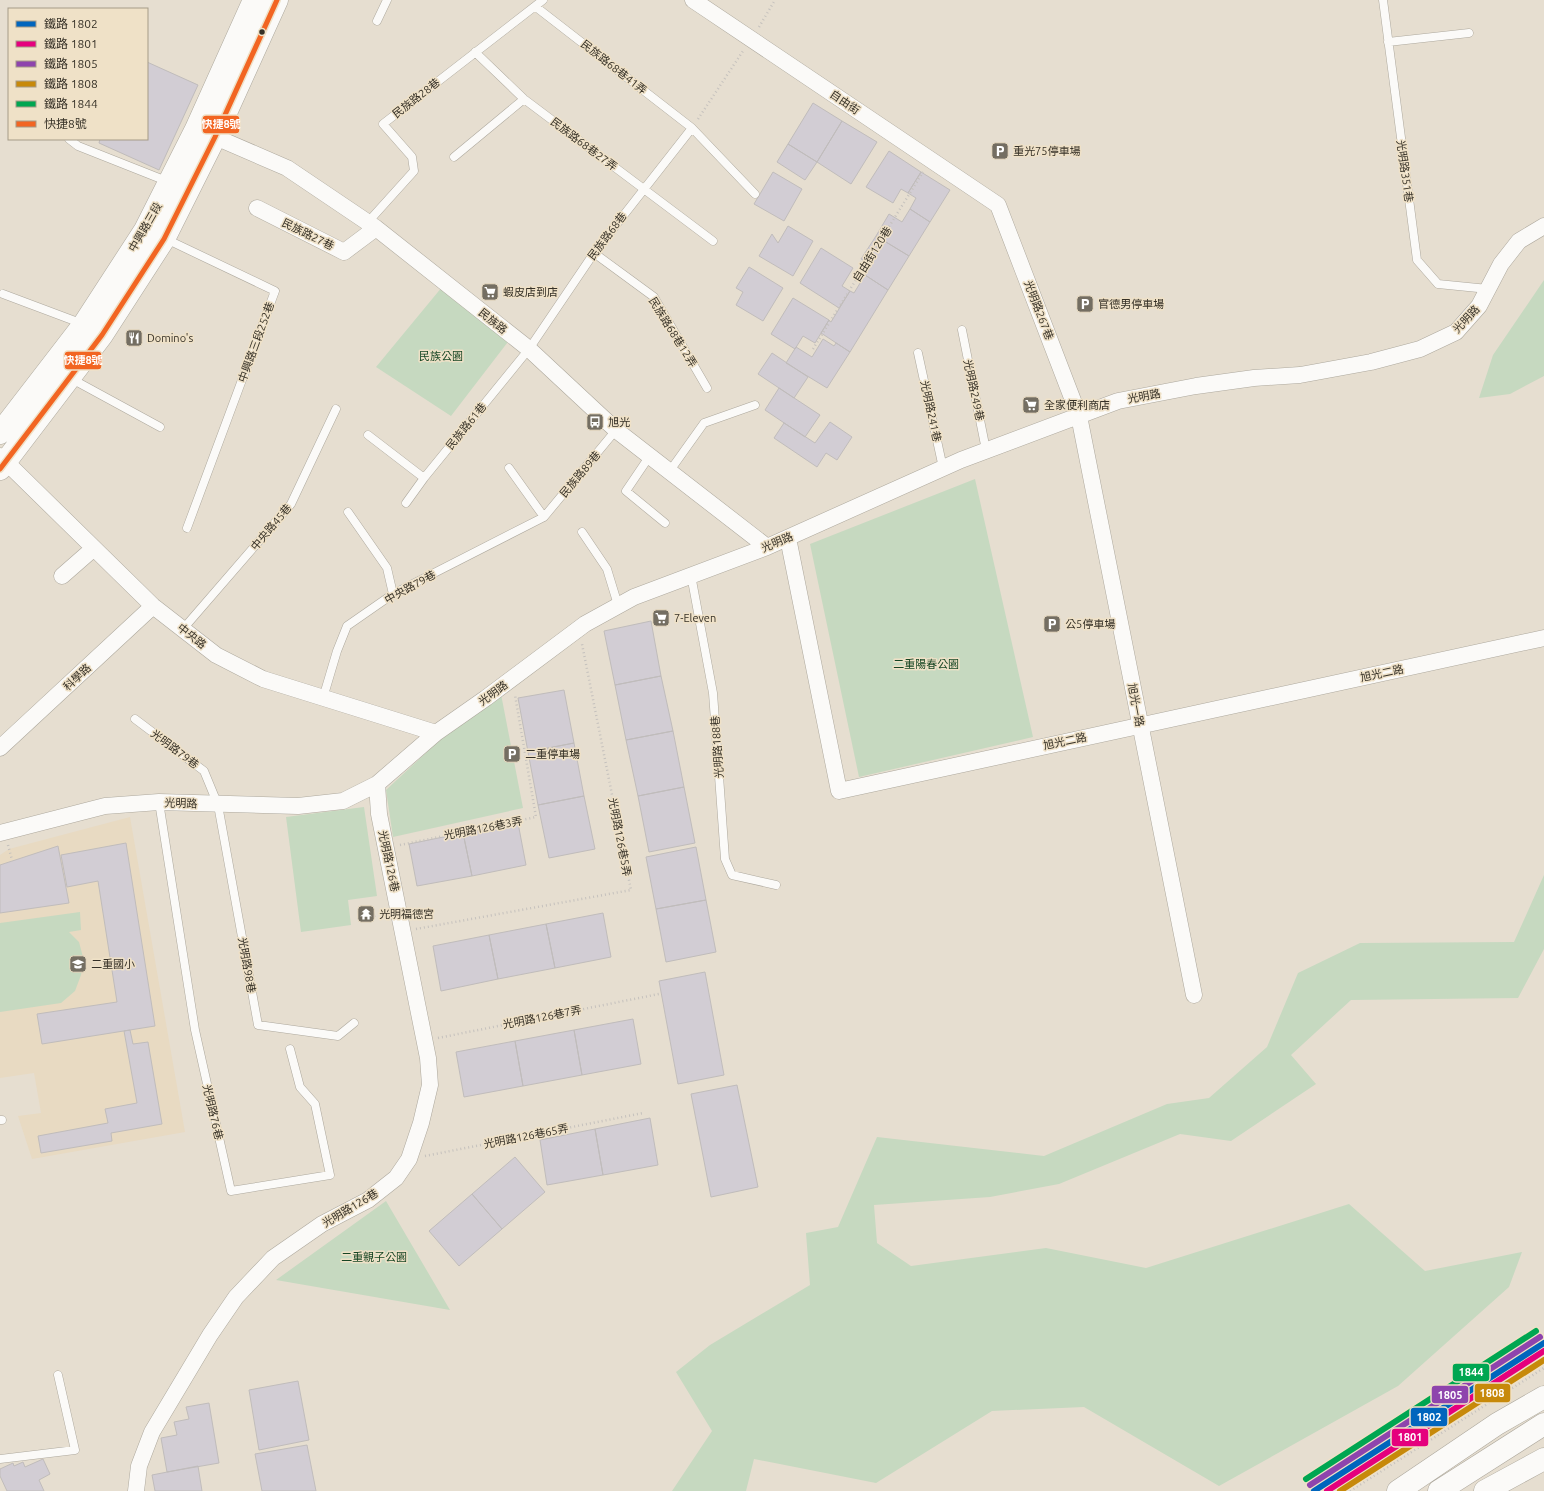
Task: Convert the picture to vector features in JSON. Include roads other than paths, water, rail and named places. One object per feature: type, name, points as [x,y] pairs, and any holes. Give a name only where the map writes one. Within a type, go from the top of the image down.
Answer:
[{"type":"main road","name":"中興路三段","points":[[0,433],[155,234],[169,182],[206,133],[254,0]]},
{"type":"main road","name":"中興路三段","points":[[2,462],[102,336],[206,133],[277,0]]},
{"type":"main road","points":[[1497,1424],[1544,1386]]},
{"type":"main road","points":[[1398,1491],[1497,1424],[1544,1397]]},
{"type":"main road","points":[[1439,1491],[1544,1424]]},
{"type":"main road","points":[[1485,1491],[1544,1459]]},
{"type":"street","name":"自由街","points":[[692,0],[998,205]]},
{"type":"street","name":"民族路","points":[[206,133],[287,168],[372,225],[529,349],[616,430],[649,457],[767,547]]},
{"type":"street","name":"光明路267巷","points":[[998,205],[1079,416]]},
{"type":"street","name":"民族路27巷","points":[[257,208],[344,252],[372,225]]},
{"type":"street","name":"光明路","points":[[2,828],[105,806],[159,802],[218,805],[298,806],[343,801],[377,784],[436,733],[579,629],[634,596],[767,547],[986,450],[1126,400],[1196,386],[1247,379],[1300,375],[1371,362],[1420,349],[1456,332],[1479,306],[1501,264],[1520,241],[1544,226]]},
{"type":"street","name":"旭光一路","points":[[1079,416],[1194,995]]},
{"type":"street","name":"中央路","points":[[2,462],[94,548],[153,606],[216,655],[263,679],[436,733]]},
{"type":"street","name":"旭光二路","points":[[788,538],[839,791],[1544,638]]},
{"type":"street","points":[[62,576],[94,548]]},
{"type":"street","name":"科學路","points":[[0,748],[153,606]]},
{"type":"street","name":"光明路126巷","points":[[136,1491],[139,1466],[152,1432],[210,1335],[236,1297],[273,1258],[322,1224],[368,1200],[396,1178],[409,1160],[421,1123],[430,1084],[425,1040],[379,814],[377,784]]},
{"type":"lane","points":[[377,21],[387,0]]},
{"type":"lane","points":[[475,52],[536,7],[543,0]]},
{"type":"lane","name":"光明路351巷","points":[[1383,0],[1417,260],[1438,284],[1488,289]]},
{"type":"lane","name":"民族路68巷41弄","points":[[536,7],[692,128],[754,194]]},
{"type":"lane","points":[[1388,42],[1469,34]]},
{"type":"lane","name":"民族路68巷27弄","points":[[475,52],[524,99],[713,241]]},
{"type":"lane","name":"民族路28巷","points":[[372,225],[414,171],[412,157],[383,124],[475,52]]},
{"type":"lane","points":[[454,157],[524,99]]},
{"type":"lane","name":"民族路68巷","points":[[529,349],[594,253],[692,128]]},
{"type":"lane","points":[[70,140],[78,146],[169,182]]},
{"type":"lane","name":"中興路三段252巷","points":[[155,234],[275,291],[187,528]]},
{"type":"lane","name":"民族路68巷12弄","points":[[594,253],[654,297],[708,388]]},
{"type":"lane","points":[[4,294],[84,324]]},
{"type":"lane","name":"光明路249巷","points":[[962,330],[986,450]]},
{"type":"lane","name":"民族路61巷","points":[[406,503],[424,478],[529,349]]},
{"type":"lane","name":"光明路241巷","points":[[918,353],[943,468]]},
{"type":"lane","points":[[69,378],[160,427]]},
{"type":"lane","points":[[669,472],[704,423],[755,405]]},
{"type":"lane","name":"中央路45巷","points":[[183,629],[291,504],[336,409]]},
{"type":"lane","name":"民族路89巷","points":[[544,517],[616,430]]},
{"type":"lane","points":[[368,435],[424,478]]},
{"type":"lane","points":[[649,457],[626,491],[665,523]]},
{"type":"lane","points":[[509,468],[544,517]]},
{"type":"lane","points":[[348,512],[387,568],[393,594]]},
{"type":"lane","name":"中央路79巷","points":[[323,698],[337,651],[347,626],[393,594],[544,517]]},
{"type":"lane","points":[[582,532],[607,569],[618,606]]},
{"type":"lane","name":"光明路188巷","points":[[691,575],[713,693],[725,859],[732,875],[776,885]]},
{"type":"lane","name":"光明路79巷","points":[[136,719],[204,771],[218,805]]},
{"type":"lane","name":"光明路76巷","points":[[159,802],[195,1030],[231,1191],[330,1175],[315,1104],[300,1087],[290,1049]]},
{"type":"lane","name":"光明路98巷","points":[[218,805],[258,1025],[338,1036],[354,1023]]},
{"type":"lane","points":[[0,1459],[75,1450],[58,1375]]},
{"type":"rail line","name":"1844","points":[[1306,1479],[1536,1331]]},
{"type":"rail line","name":"1805","points":[[1310,1485],[1540,1337]]},
{"type":"rail line","name":"1802","points":[[1314,1491],[1544,1343]]},
{"type":"rail line","name":"1801","points":[[1327,1491],[1544,1351]]},
{"type":"rail line","name":"1808","points":[[1340,1491],[1544,1360]]},
{"type":"place","name":"重光75停車場","points":[[1000,151]]},
{"type":"place","name":"蝦皮店到店","points":[[490,292]]},
{"type":"place","name":"官德男停車場","points":[[1085,304]]},
{"type":"place","name":"Domino's","points":[[134,338]]},
{"type":"place","name":"全家便利商店","points":[[1031,405]]},
{"type":"place","name":"旭光","points":[[595,422]]},
{"type":"place","name":"7-Eleven","points":[[661,618]]},
{"type":"place","name":"公5停車場","points":[[1052,624]]},
{"type":"place","name":"二重停車場","points":[[512,754]]},
{"type":"place","name":"光明福德宮","points":[[366,914]]},
{"type":"place","name":"二重國小","points":[[78,964]]},
{"type":"park label","name":"民族公園","points":[[441,356]]},
{"type":"park label","name":"二重陽春公園","points":[[926,664]]},
{"type":"park label","name":"二重親子公園","points":[[374,1257]]}]
